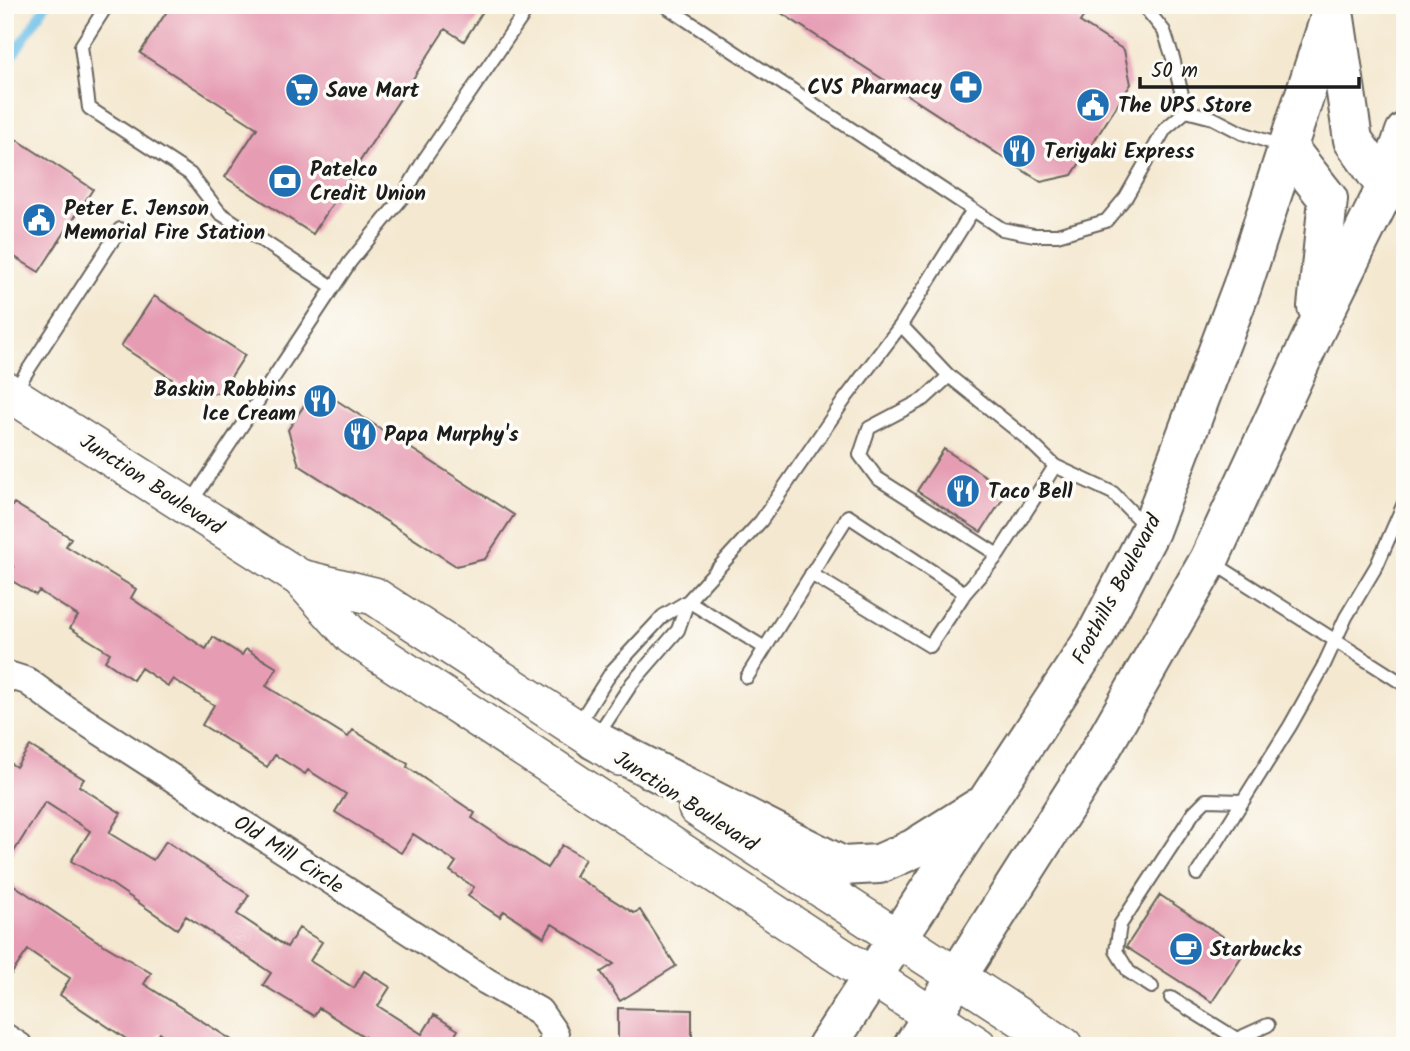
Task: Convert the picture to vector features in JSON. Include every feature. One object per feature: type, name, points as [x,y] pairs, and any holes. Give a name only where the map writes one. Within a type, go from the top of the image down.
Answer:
[{"type":"main road","name":"Foothills Boulevard","points":[[827,1046],[1095,637],[1150,531],[1242,287],[1334,7]]},
{"type":"main road","points":[[1334,7],[1353,140],[1391,188]]},
{"type":"main road","points":[[923,1031],[1096,758],[1209,560],[1314,333],[1391,188],[1405,132]]},
{"type":"main road","points":[[1288,148],[1328,200],[1314,333]]},
{"type":"main road","name":"Junction Boulevard","points":[[9,392],[300,578],[352,636],[872,978],[923,1031],[978,1046]]},
{"type":"main road","name":"Junction Boulevard","points":[[300,578],[374,596],[1064,1046]]},
{"type":"main road","points":[[585,734],[842,866],[879,864],[913,849],[988,801]]},
{"type":"street","name":"Old Mill Circle","points":[[5,674],[27,681],[64,708],[462,966],[539,1011],[555,1034],[551,1046]]},
{"type":"street","points":[[5,1037],[19,1046]]},
{"type":"lane","points":[[107,5],[81,46],[89,108],[190,174],[219,213],[333,287]]},
{"type":"lane","points":[[188,508],[333,287],[402,198],[530,5]]},
{"type":"lane","points":[[664,5],[1002,229],[1034,235],[1057,235],[1105,221],[1126,197],[1165,129],[1186,111]]},
{"type":"lane","points":[[1143,5],[1164,31],[1186,111]]},
{"type":"lane","points":[[1186,111],[1213,118],[1242,133],[1288,148]]},
{"type":"lane","points":[[585,734],[612,671],[663,616],[688,601],[761,521],[845,399],[901,325],[973,210]]},
{"type":"lane","points":[[9,392],[120,229]]},
{"type":"lane","points":[[901,325],[949,376],[1025,437],[1055,466],[1113,493],[1150,531]]},
{"type":"lane","points":[[949,376],[924,399],[869,428],[860,456],[877,478],[998,555]]},
{"type":"lane","points":[[811,574],[930,646],[965,593],[998,555],[1055,466]]},
{"type":"lane","points":[[1197,874],[1290,726],[1346,617],[1377,565],[1405,501]]},
{"type":"lane","points":[[747,677],[848,516],[965,593]]},
{"type":"lane","points":[[1209,560],[1405,685]]},
{"type":"lane","points":[[688,601],[765,648]]},
{"type":"lane","points":[[585,734],[678,630],[688,601]]},
{"type":"lane","points":[[1152,987],[1129,972],[1116,951],[1121,925],[1194,812],[1206,800],[1243,801]]},
{"type":"lane","points":[[1171,998],[1237,1039],[1268,1025]]},
{"type":"building","name":"Save Mart","points":[[171,5],[487,5],[464,41],[445,29],[313,234],[225,177],[257,128],[140,53]]},
{"type":"building","name":"CVS Pharmacy","points":[[769,5],[1091,5],[1080,22],[1124,50],[1131,84],[1072,175],[1041,182]]},
{"type":"building","name":"Peter E. Jenson Memorial Fire Station","points":[[5,132],[93,189],[39,272],[5,251]]},
{"type":"building","points":[[154,296],[245,355],[221,392],[198,396],[121,346]]},
{"type":"building","points":[[316,387],[514,515],[485,559],[456,566],[299,465],[288,430]]},
{"type":"building","name":"Taco Bell","points":[[944,449],[1008,491],[981,532],[917,491]]},
{"type":"building","points":[[14,503],[71,538],[66,546],[136,589],[131,598],[206,649],[213,637],[242,655],[246,649],[277,668],[266,686],[348,737],[353,730],[408,764],[407,767],[475,813],[472,818],[547,868],[562,845],[585,859],[575,876],[634,913],[640,910],[676,966],[620,1001],[601,972],[614,964],[552,924],[544,937],[504,911],[500,917],[468,896],[474,887],[450,871],[456,862],[413,834],[401,853],[335,812],[346,794],[308,770],[305,774],[275,755],[267,767],[202,725],[214,705],[173,679],[168,686],[141,668],[133,680],[105,661],[110,653],[70,628],[78,616],[39,591],[36,595],[7,578],[14,567],[5,562],[5,517]]},
{"type":"building","points":[[30,746],[84,779],[79,786],[121,813],[109,833],[153,860],[166,841],[249,895],[237,914],[287,947],[299,928],[322,942],[310,961],[354,988],[364,971],[390,987],[378,1006],[422,1034],[434,1015],[458,1030],[448,1046],[379,1046],[319,1008],[314,1016],[263,985],[271,973],[186,916],[177,929],[113,885],[71,861],[90,831],[45,802],[5,866],[5,760],[16,767]]},
{"type":"building","points":[[5,879],[94,939],[151,973],[144,984],[241,1046],[180,1046],[160,1033],[151,1046],[137,1046],[60,995],[70,978],[28,950],[5,983]]},
{"type":"building","name":"Starbucks","points":[[1160,895],[1245,951],[1212,1002],[1126,947]]},
{"type":"building","points":[[618,1008],[692,1010],[692,1046],[644,1046],[644,1042],[618,1041]]},
{"type":"waterway","points":[[5,68],[46,5]]},
{"type":"place","name":"CVS Pharmacy","points":[[966,87]]},
{"type":"place","name":"Save Mart","points":[[302,90]]},
{"type":"place","name":"The UPS Store","points":[[1093,105]]},
{"type":"place","name":"Teriyaki Express","points":[[1019,151]]},
{"type":"place","name":"Patelco Credit Union","points":[[285,181]]},
{"type":"place","name":"Peter E. Jenson Memorial Fire Station","points":[[39,220]]},
{"type":"place","name":"Baskin Robbins Ice Cream","points":[[320,401]]},
{"type":"place","name":"Papa Murphy's","points":[[360,434]]},
{"type":"place","name":"Taco Bell","points":[[963,491]]},
{"type":"place","name":"Starbucks","points":[[1186,949]]}]
